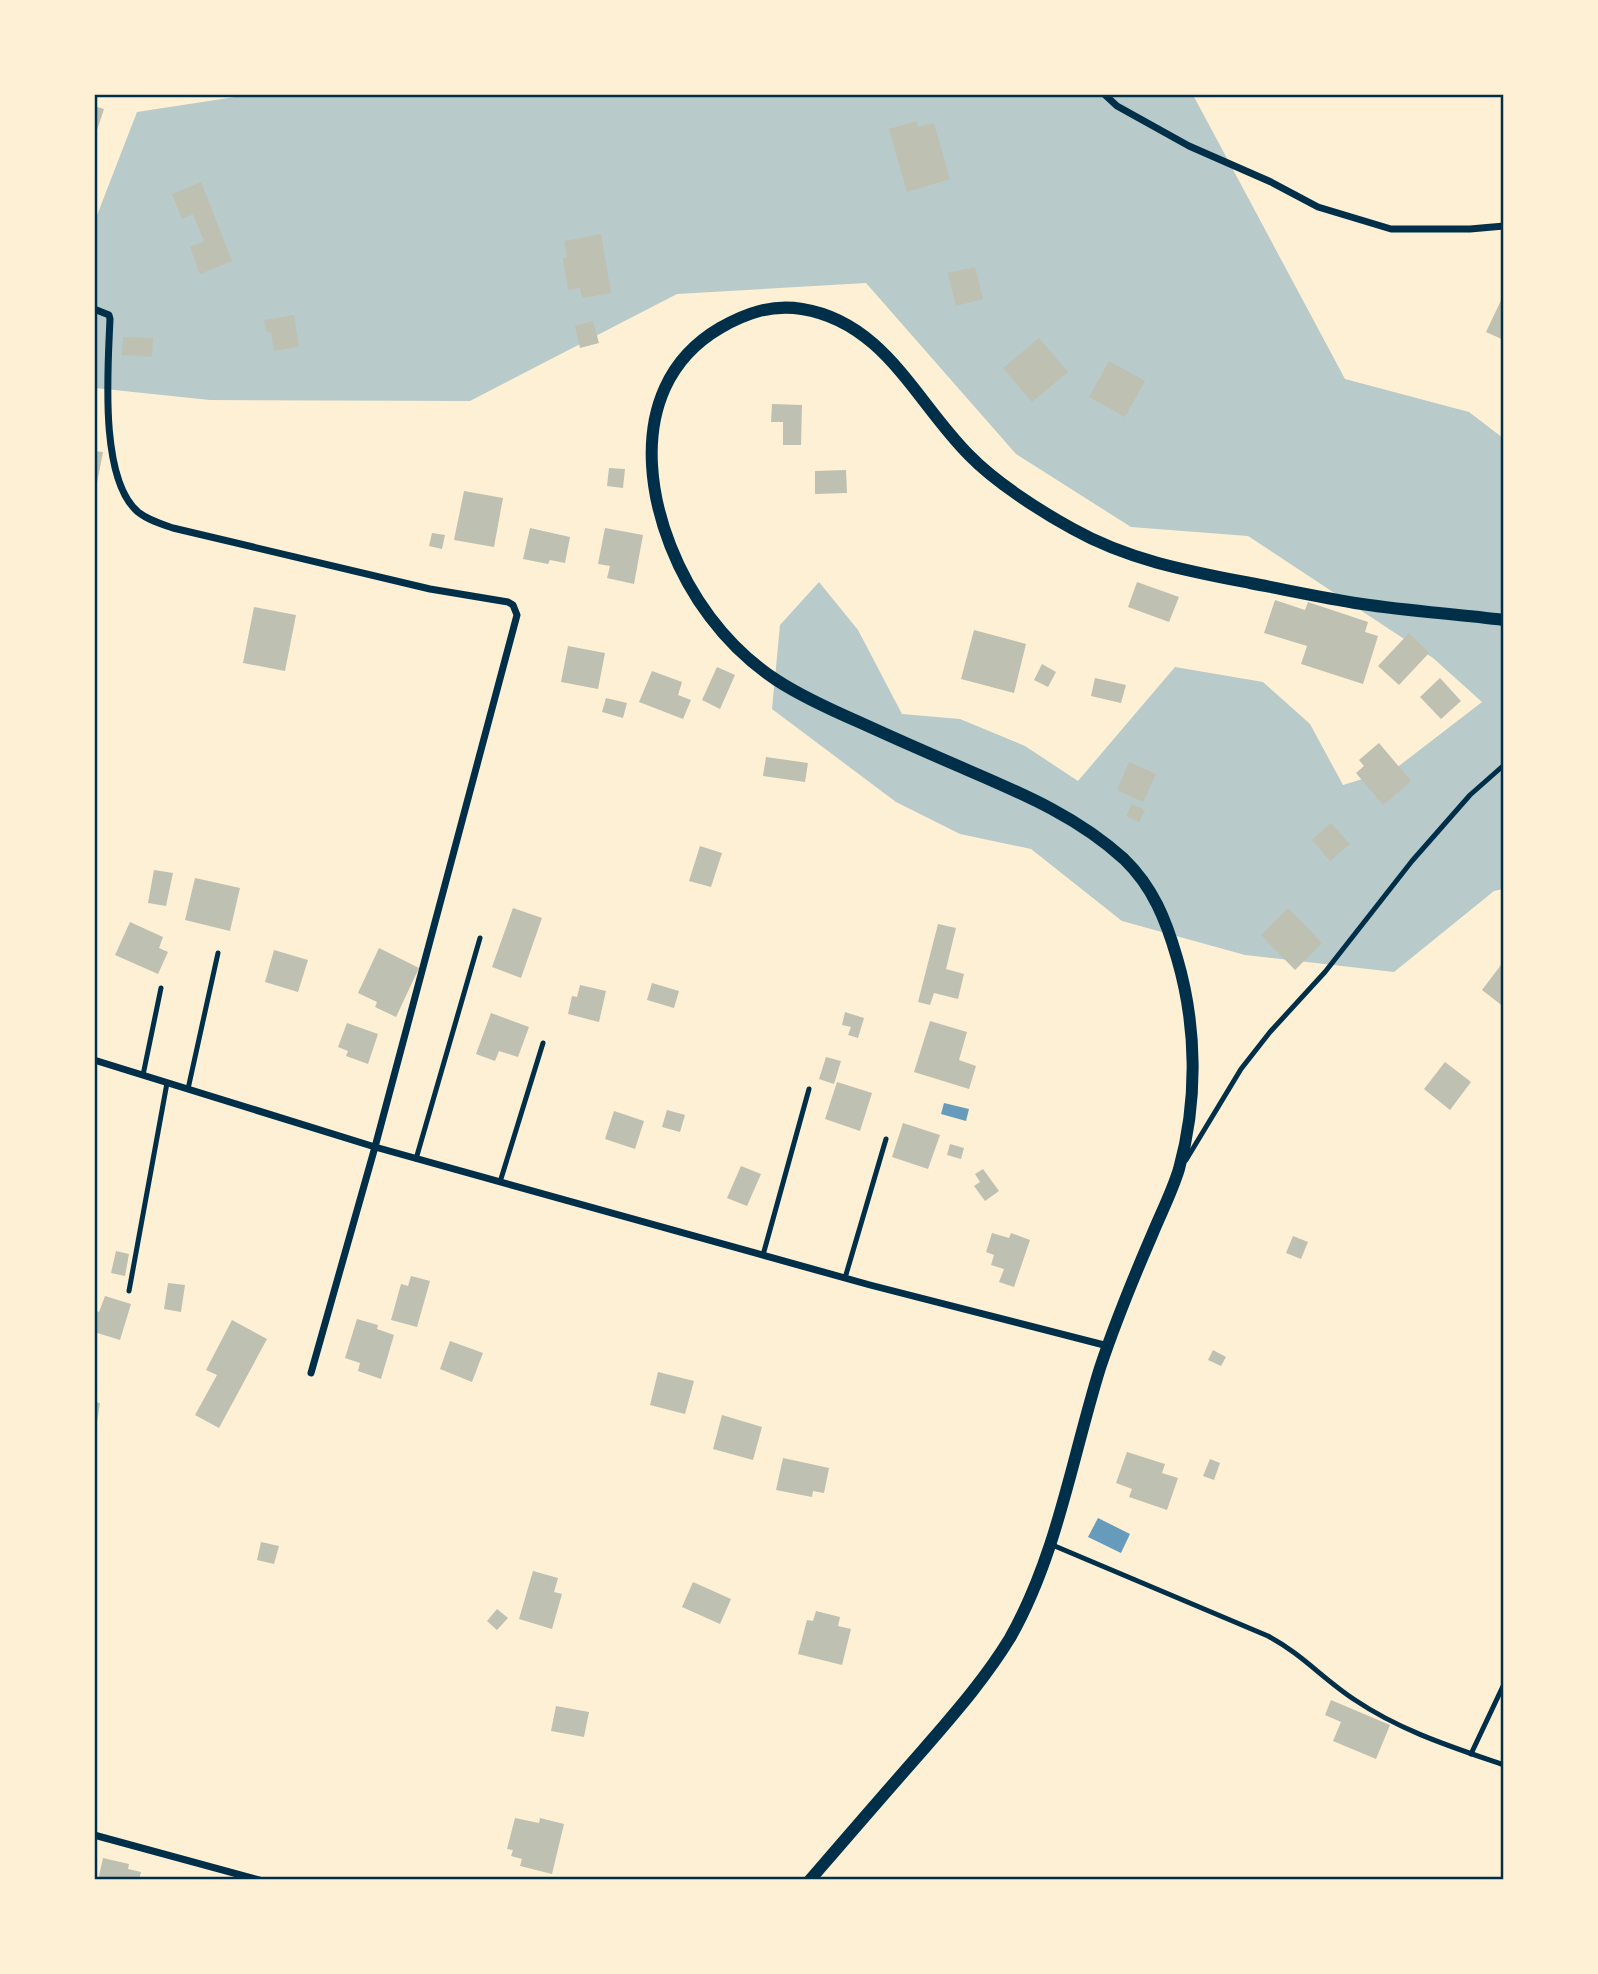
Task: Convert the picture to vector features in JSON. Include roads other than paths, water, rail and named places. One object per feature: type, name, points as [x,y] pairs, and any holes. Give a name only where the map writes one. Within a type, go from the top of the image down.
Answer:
[{"type":"street","points":[[1104,94],[1117,106],[1189,146],[1271,183],[1318,208],[1391,229],[1470,229],[1503,226]]},
{"type":"street","points":[[810,1880],[981,1684],[1016,1627],[1050,1544],[1108,1346],[1177,1175],[1189,1127],[1192,1097],[1191,1038],[1180,967],[1154,895],[1129,864],[1100,838],[1029,796],[822,706],[776,682],[741,654],[715,625],[691,592],[673,551],[659,511],[652,470],[653,433],[661,396],[672,371],[698,343],[728,323],[760,310],[793,308],[828,316],[875,342],[973,460],[1033,505],[1089,537],[1133,557],[1189,572],[1361,604],[1503,620]]},
{"type":"street","points":[[94,309],[109,314],[110,319],[109,387],[116,478],[128,502],[138,512],[173,528],[430,589],[508,603],[516,610],[517,621],[311,1373]]},
{"type":"street","points":[[94,1060],[416,1159],[845,1278],[1108,1346]]},
{"type":"street","points":[[94,1835],[259,1880]]},
{"type":"lane","points":[[1177,1175],[1241,1069],[1263,1040],[1325,972],[1412,861],[1470,795],[1503,765]]},
{"type":"lane","points":[[416,1159],[480,938]]},
{"type":"lane","points":[[188,1089],[218,953]]},
{"type":"lane","points":[[143,1075],[161,988]]},
{"type":"lane","points":[[500,1182],[543,1043]]},
{"type":"lane","points":[[129,1291],[167,1083]]},
{"type":"lane","points":[[764,1255],[809,1089]]},
{"type":"lane","points":[[845,1278],[886,1139]]},
{"type":"lane","points":[[1050,1544],[1268,1636],[1290,1648],[1334,1686],[1377,1714],[1415,1734],[1503,1765]]},
{"type":"lane","points":[[1471,1754],[1503,1684]]},
{"type":"water","points":[[944,1103],[969,1109],[966,1121],[941,1114]]},
{"type":"water","points":[[1098,1518],[1130,1534],[1121,1553],[1088,1537]]}]
